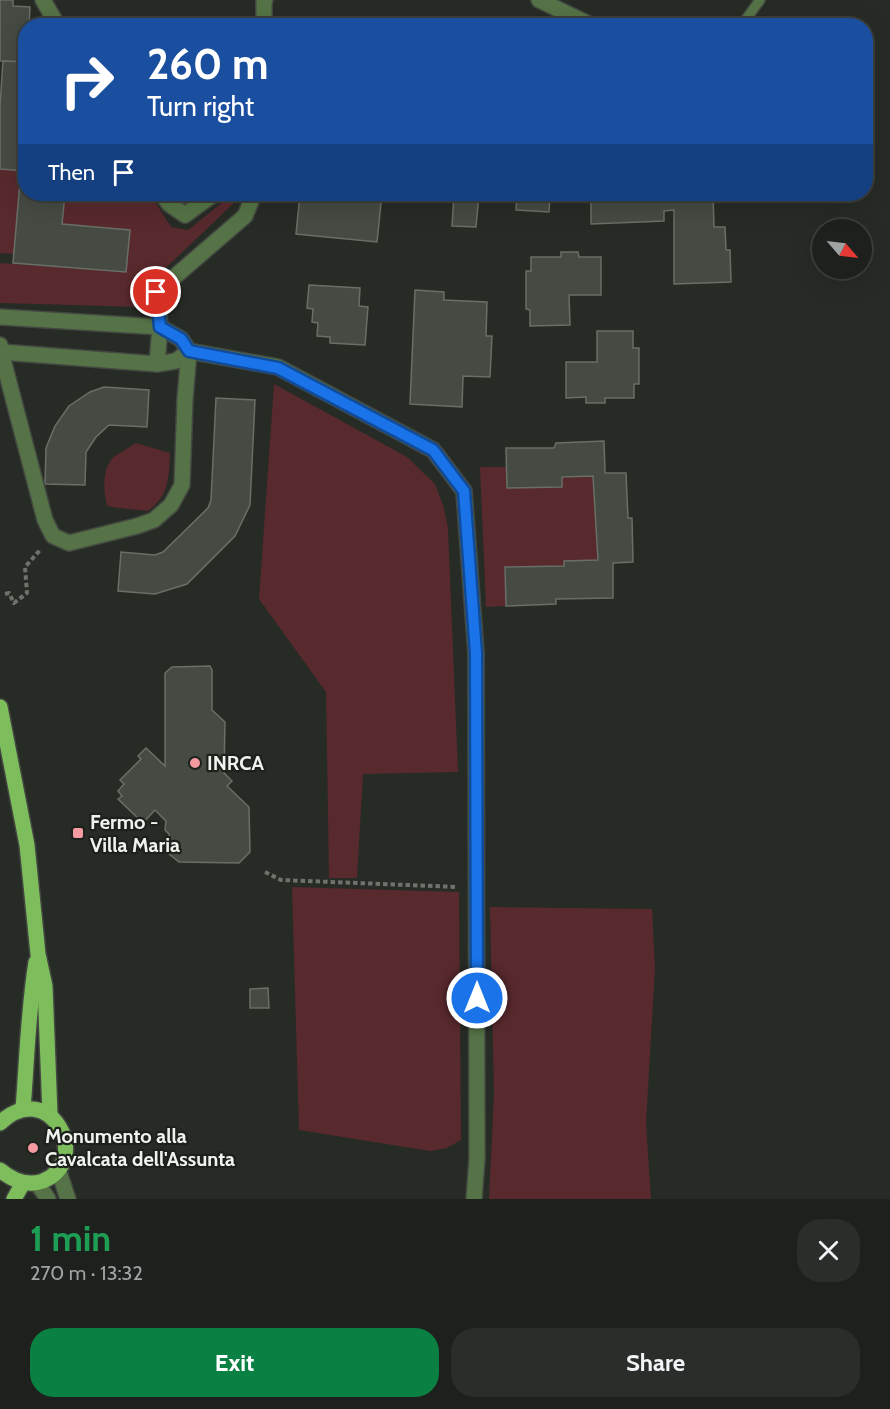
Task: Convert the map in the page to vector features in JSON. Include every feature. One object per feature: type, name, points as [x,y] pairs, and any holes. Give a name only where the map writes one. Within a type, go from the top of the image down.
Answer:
[{"type":"main road","points":[[0,707],[27,845],[38,954],[45,986],[50,1114]]},
{"type":"main road","points":[[22,1108],[29,1040],[30,999],[38,954]]},
{"type":"main road","points":[[0,1123],[9,1114],[22,1108],[35,1108],[50,1114],[64,1132],[66,1152],[58,1169],[48,1178],[30,1183],[10,1179],[0,1170]]},
{"type":"main road","points":[[15,1199],[30,1183]]},
{"type":"street","points":[[43,0],[53,18]]},
{"type":"street","points":[[264,18],[264,1],[266,0]]},
{"type":"street","points":[[539,0],[576,18]]},
{"type":"street","points":[[167,201],[185,215],[204,201]]},
{"type":"street","points":[[157,364],[160,327],[156,292],[245,216],[251,201]]},
{"type":"street","points":[[0,317],[160,327],[181,339],[189,351],[182,485],[171,505],[154,520],[69,543],[53,536],[45,520],[1,348],[157,364],[176,361],[189,351],[278,368],[433,450],[464,491],[476,653],[477,1159],[474,1199]]},
{"type":"street","points":[[58,1169],[68,1199]]},
{"type":"street","points":[[30,1183],[48,1199]]},
{"type":"lane","points":[[747,18],[760,0]]},
{"type":"path","points":[[5,594],[9,593],[14,603],[27,593],[25,567],[53,536]]},
{"type":"path","points":[[265,872],[281,880],[468,888]]},
{"type":"shaded area","points":[[0,169],[18,170],[18,201],[14,254],[0,253]]},
{"type":"shaded area","points":[[64,201],[154,201],[171,227],[188,230],[224,201],[236,201],[151,282],[141,307],[0,303],[0,263],[126,272],[130,230],[62,224]]},
{"type":"shaded area","points":[[274,384],[407,457],[435,484],[444,508],[448,528],[458,772],[363,774],[357,878],[329,878],[326,692],[259,599]]},
{"type":"shaded area","points":[[136,443],[170,453],[168,478],[164,492],[148,511],[107,505],[104,486],[108,466],[115,456]]},
{"type":"shaded area","points":[[480,467],[506,467],[507,488],[562,487],[562,477],[593,476],[598,560],[564,561],[564,566],[505,567],[506,606],[486,607]]},
{"type":"shaded area","points":[[292,887],[459,892],[461,1140],[447,1148],[430,1151],[299,1130]]},
{"type":"shaded area","points":[[490,907],[652,909],[655,968],[646,1123],[651,1199],[489,1199],[494,1094]]},
{"type":"building","points":[[0,0],[13,0],[13,6],[30,7],[29,18],[18,18],[18,62],[0,61]]},
{"type":"building","points":[[3,61],[18,62],[18,170],[0,169]]},
{"type":"building","points":[[18,201],[64,201],[62,224],[130,230],[126,272],[13,263]]},
{"type":"building","points":[[181,201],[201,201],[187,210]]},
{"type":"building","points":[[299,201],[381,201],[377,242],[296,234]]},
{"type":"building","points":[[454,201],[478,201],[476,227],[452,226]]},
{"type":"building","points":[[517,201],[550,201],[549,212],[516,210]]},
{"type":"building","points":[[591,201],[713,201],[714,227],[725,227],[726,250],[730,250],[731,282],[674,284],[674,210],[664,211],[664,221],[591,224]]},
{"type":"building","points":[[561,252],[578,252],[579,257],[601,257],[601,295],[569,295],[570,325],[530,326],[530,310],[526,309],[526,271],[531,271],[531,257],[561,257]]},
{"type":"building","points":[[309,285],[360,288],[359,306],[368,307],[365,345],[330,343],[330,337],[317,336],[318,323],[312,322],[313,309],[307,308]]},
{"type":"building","points":[[415,290],[444,292],[444,300],[487,302],[486,336],[492,336],[490,377],[463,376],[462,407],[410,404]]},
{"type":"building","points":[[597,331],[633,331],[633,348],[639,348],[639,384],[634,384],[634,398],[605,398],[605,403],[586,403],[586,397],[566,398],[566,362],[597,362]]},
{"type":"building","points":[[104,387],[149,390],[147,427],[109,425],[96,437],[86,452],[85,485],[45,484],[46,448],[55,426],[69,406],[90,392]]},
{"type":"building","points":[[216,398],[255,400],[250,505],[235,536],[187,584],[155,594],[118,591],[121,552],[155,555],[163,552],[208,508],[211,500]]},
{"type":"building","points":[[604,441],[605,473],[626,473],[628,518],[632,518],[633,562],[613,563],[613,598],[556,599],[556,604],[506,606],[505,567],[564,566],[564,561],[598,560],[593,476],[562,477],[562,487],[507,488],[506,448],[554,448],[556,443]]},
{"type":"building","name":"INRCA","points":[[210,666],[212,670],[212,710],[225,722],[224,773],[232,781],[227,786],[249,807],[250,852],[239,863],[179,862],[169,854],[169,834],[165,830],[166,821],[155,810],[143,823],[118,799],[122,796],[118,791],[124,784],[120,780],[141,759],[138,756],[146,748],[165,766],[165,673],[172,667]]},
{"type":"building","points":[[268,988],[269,1008],[250,1008],[250,989]]},
{"type":"place","name":"INRCA","points":[[195,763]]},
{"type":"place","name":"Fermo - Villa Maria","points":[[78,833]]},
{"type":"place","name":"Monumento alla Cavalcata dell'Assunta","points":[[33,1148]]},
{"type":"route","points":[[156,292],[160,327],[181,339],[189,351],[278,368],[433,450],[464,491],[476,653],[477,998]]}]
